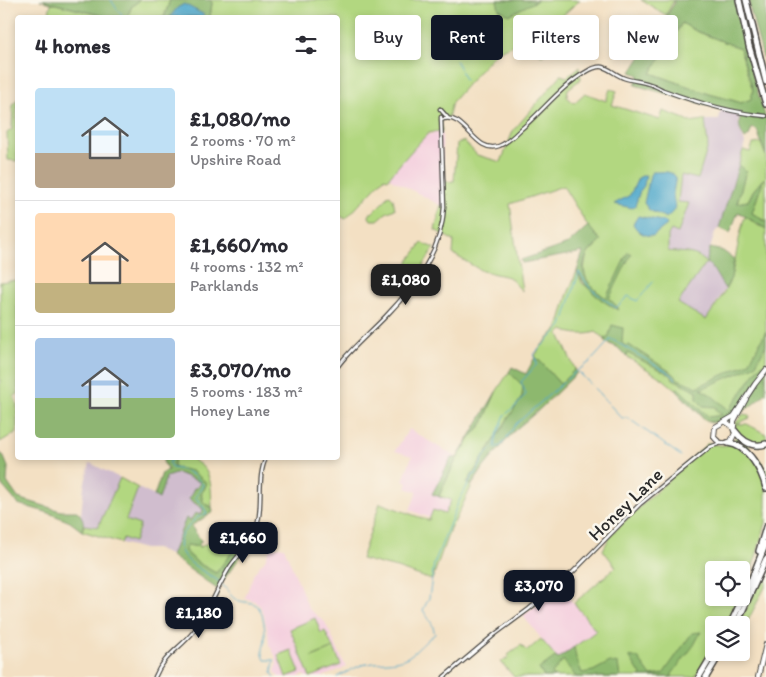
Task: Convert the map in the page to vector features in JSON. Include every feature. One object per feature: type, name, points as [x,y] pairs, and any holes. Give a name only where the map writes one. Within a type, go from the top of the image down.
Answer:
[{"type":"highway","points":[[739,0],[749,46],[766,104]]},
{"type":"highway","points":[[746,0],[766,82]]},
{"type":"highway","points":[[734,430],[741,439],[748,443],[766,444]]},
{"type":"highway","points":[[728,443],[737,445],[753,460],[766,488]]},
{"type":"highway","points":[[752,578],[766,527]]},
{"type":"highway","points":[[734,616],[766,544]]},
{"type":"highway","points":[[740,616],[766,559]]},
{"type":"highway","points":[[699,677],[709,661]]},
{"type":"highway","points":[[706,677],[716,661]]},
{"type":"main road","points":[[746,397],[742,409],[734,421],[733,439],[728,443],[721,443],[714,437],[716,426],[734,416],[746,397],[766,370]]},
{"type":"main road","points":[[726,422],[734,430]]},
{"type":"main road","points":[[758,677],[766,644]]},
{"type":"street","points":[[440,109],[448,118],[466,129],[480,143],[488,146],[499,146],[524,127],[577,78],[592,69],[602,67],[624,78],[650,84],[699,102],[744,113],[766,116]]},
{"type":"street","points":[[340,364],[398,303],[427,266],[436,248],[444,217],[441,119],[448,118]]},
{"type":"street","name":"Honey Lane","points":[[710,447],[714,437]]},
{"type":"street","name":"Honey Lane","points":[[444,677],[494,635],[529,610],[574,571],[640,504],[710,447],[721,443]]},
{"type":"street","points":[[155,677],[164,659],[191,635],[199,625],[229,568],[251,539],[259,518],[262,465],[265,460]]},
{"type":"shaded area","points":[[721,109],[741,113],[738,121],[745,143],[719,228],[715,232],[706,263],[668,251],[668,235],[671,230],[678,233],[688,203],[678,202],[681,175],[708,146],[705,120],[719,120]]},
{"type":"shaded area","points":[[442,131],[444,207],[389,178],[399,164],[427,135]]},
{"type":"shaded area","points":[[706,263],[711,266],[725,289],[706,320],[678,303]]},
{"type":"shaded area","points":[[409,429],[457,458],[439,496],[452,500],[445,514],[430,518],[410,510],[417,492],[406,488],[408,483],[403,481],[412,456],[395,451]]},
{"type":"shaded area","points":[[90,463],[120,478],[98,527],[84,525],[81,515],[84,486]]},
{"type":"shaded area","points":[[178,473],[201,482],[197,488],[203,509],[201,515],[195,513],[190,521],[186,519],[171,556],[158,549],[144,549],[121,543],[123,538],[134,542],[140,526],[126,521],[138,488],[159,498],[166,477]]},
{"type":"shaded area","points":[[284,547],[309,609],[325,622],[346,667],[322,677],[307,677],[303,675],[298,677],[279,677],[275,671],[277,663],[269,645],[264,615],[260,606],[254,601],[245,598],[254,573],[265,560],[270,548]]},
{"type":"shaded area","points":[[560,587],[596,631],[558,659],[523,616]]},
{"type":"green space","points":[[40,0],[140,0],[132,6],[128,15],[100,15]]},
{"type":"green space","points":[[140,0],[170,0],[165,15],[128,15],[132,6]]},
{"type":"green space","points":[[170,0],[210,0],[212,3],[210,15],[165,15]]},
{"type":"green space","points":[[210,0],[580,0],[563,15],[513,15],[513,45],[503,49],[503,15],[431,15],[431,60],[489,60],[452,102],[448,118],[441,120],[442,131],[426,135],[388,179],[384,178],[346,219],[340,216],[340,15],[210,15],[212,3]]},
{"type":"green space","points":[[497,0],[538,0],[509,15],[499,9]]},
{"type":"green space","points":[[641,0],[674,0],[666,15]]},
{"type":"green space","points":[[674,0],[735,0],[737,15],[766,119],[766,156],[757,130],[752,128],[749,136],[745,139],[743,136],[740,129],[741,113],[635,85],[639,75],[631,72],[639,60],[659,60],[651,73],[709,94],[741,103],[751,99],[753,90],[740,48],[696,31],[682,23],[678,29],[678,15],[667,15],[674,4]]},
{"type":"green space","points":[[749,0],[766,0],[766,69],[750,9]]},
{"type":"green space","points":[[51,3],[100,15],[49,15]]},
{"type":"green space","points":[[682,23],[696,31],[740,48],[753,91],[752,99],[741,103],[709,94],[651,73],[659,60],[678,60],[678,29]]},
{"type":"green space","points":[[579,67],[581,79],[568,89],[567,97],[574,103],[585,93],[606,101],[610,89],[617,91],[612,105],[660,120],[663,111],[689,122],[705,120],[708,146],[698,179],[681,175],[678,202],[689,203],[678,233],[671,230],[668,235],[668,251],[694,254],[706,263],[678,303],[706,320],[729,282],[745,216],[759,226],[766,228],[766,362],[759,368],[729,418],[715,423],[706,421],[663,379],[627,357],[617,347],[605,342],[604,338],[596,332],[580,334],[563,330],[559,334],[575,369],[560,384],[535,356],[541,346],[558,328],[567,296],[577,271],[582,283],[618,310],[618,308],[594,289],[586,278],[584,271],[587,256],[601,241],[588,226],[563,186],[510,204],[522,291],[509,277],[482,271],[453,254],[454,241],[435,230],[441,205],[444,207],[444,182],[454,181],[457,144],[464,141],[477,155],[501,162],[513,131],[561,75],[567,77]]},
{"type":"green space","points":[[15,102],[15,161],[8,160],[7,133],[12,129],[13,106]]},
{"type":"green space","points":[[761,143],[766,156],[766,222],[752,213],[763,179],[753,191],[748,201],[737,203],[746,171],[739,164],[743,150],[750,152],[753,144]]},
{"type":"green space","points":[[739,164],[746,171],[737,203],[748,201],[753,191],[764,178],[752,213],[766,222],[766,229],[738,212],[730,233],[719,228]]},
{"type":"green space","points":[[390,195],[395,209],[386,213],[378,220],[371,220],[369,217],[370,213]]},
{"type":"green space","points":[[588,226],[601,241],[587,255],[584,262],[585,274],[595,290],[606,298],[628,252],[631,254],[609,299],[618,307],[618,310],[594,294],[581,278],[577,271],[583,252],[522,263],[521,260],[568,244]]},
{"type":"green space","points":[[422,243],[434,248],[412,285],[402,277],[405,266]]},
{"type":"green space","points":[[710,248],[723,251],[734,259],[731,278],[725,289],[711,266],[706,263]]},
{"type":"green space","points":[[15,280],[15,433],[0,442],[0,282]]},
{"type":"green space","points":[[612,325],[623,328],[622,343],[626,346],[629,345],[674,374],[678,379],[697,387],[749,363],[766,331],[766,345],[755,366],[701,389],[729,410],[759,367],[766,362],[766,393],[740,413],[709,422],[675,389],[678,388],[709,417],[722,415],[716,410],[716,407],[703,406],[697,399],[697,391],[673,379],[671,375],[627,353],[627,357],[617,347],[605,342],[605,338],[608,338]]},
{"type":"green space","points":[[535,357],[560,384],[575,369],[577,373],[514,431],[484,467],[472,485],[467,483],[522,397],[523,386],[509,372],[512,367],[526,374]]},
{"type":"green space","points":[[509,372],[523,386],[522,397],[467,483],[472,485],[451,526],[432,580],[397,568],[361,559],[380,503],[427,520],[429,520],[433,510],[445,514],[451,500],[439,496],[456,460],[483,423],[496,392]]},
{"type":"green space","points":[[496,392],[483,423],[456,460],[439,496],[442,498],[432,494],[451,458],[457,458]]},
{"type":"green space","points":[[743,414],[749,415],[750,418],[736,424],[747,424],[766,434],[766,442],[751,442],[738,434],[735,424]]},
{"type":"green space","points":[[736,437],[749,446],[747,450],[760,460],[766,470],[766,523],[750,572],[750,561],[705,561],[705,606],[736,606],[731,616],[705,616],[705,661],[695,677],[514,677],[501,662],[521,645],[527,651],[541,639],[558,659],[596,631],[574,603],[616,567],[603,550],[611,534],[708,443],[727,445],[734,441]]},
{"type":"green space","points":[[0,453],[3,455],[8,467],[7,482],[18,498],[61,511],[77,511],[83,520],[82,531],[70,522],[49,513],[18,504],[0,483]]},
{"type":"green space","points":[[164,460],[175,460],[173,467],[192,471],[207,483],[201,493],[202,499],[207,505],[212,507],[213,512],[191,526],[202,542],[199,543],[200,547],[187,545],[185,551],[198,563],[216,573],[249,530],[256,535],[217,589],[171,556],[186,518],[190,521],[195,513],[201,515],[203,509],[189,499],[194,488],[197,488],[200,482],[178,473],[166,477],[159,499],[154,496],[162,473],[168,470]]},
{"type":"green space","points":[[175,460],[194,460],[205,469],[210,481],[212,507],[202,500],[202,494],[207,483],[173,467]]},
{"type":"green space","points":[[120,478],[138,488],[126,520],[140,525],[134,542],[123,538],[121,543],[82,531],[84,525],[98,527]]},
{"type":"green space","points":[[244,526],[249,530],[216,573],[198,563],[185,551],[187,545],[200,547]]},
{"type":"green space","points":[[766,564],[766,585],[750,616],[742,616],[747,606],[750,606],[750,599]]},
{"type":"green space","points":[[315,618],[321,633],[325,631],[333,648],[312,657],[334,648],[341,665],[310,677],[290,629]]},
{"type":"green space","points":[[701,632],[694,645],[672,674],[672,677],[639,677],[641,675],[629,656],[638,658],[651,676],[663,674],[692,633]]},
{"type":"green space","points":[[574,647],[582,673],[593,671],[610,662],[618,664],[620,677],[576,677],[563,660],[552,674],[554,677],[544,677],[539,669],[555,657],[558,659]]},
{"type":"green space","points":[[291,650],[300,672],[286,677],[278,655]]},
{"type":"water","points":[[184,4],[203,15],[172,15],[177,8]]},
{"type":"water","points":[[652,172],[668,172],[676,177],[673,193],[675,206],[666,218],[649,210],[644,203]]},
{"type":"water","points":[[646,175],[644,186],[640,191],[635,206],[632,208],[614,204],[630,195],[638,178]]},
{"type":"water","points":[[638,216],[666,222],[667,225],[653,236],[646,235],[633,224]]},
{"type":"waterway","points":[[111,0],[122,15]]},
{"type":"waterway","points":[[456,61],[460,69]]},
{"type":"waterway","points":[[461,71],[465,80]]},
{"type":"waterway","points":[[495,446],[505,415],[526,394],[521,382],[537,364],[534,354],[562,326],[579,272],[590,288],[616,308],[628,296],[637,301],[653,282]]},
{"type":"waterway","points":[[337,677],[362,665],[397,661],[408,657],[435,634],[432,624],[423,610],[429,598],[434,564],[458,503],[473,475],[476,474],[487,452],[501,446],[516,424],[574,373],[590,362],[611,339],[671,374],[676,379]]},
{"type":"waterway","points":[[579,372],[622,418],[628,418],[681,456]]},
{"type":"waterway","points":[[171,460],[169,463],[172,468],[189,473],[203,485],[195,498],[207,513],[195,519],[183,533],[179,542],[180,549],[190,562],[220,582],[235,599],[254,604],[259,608],[264,627],[264,657],[265,660],[274,660],[272,673],[275,677]]}]
